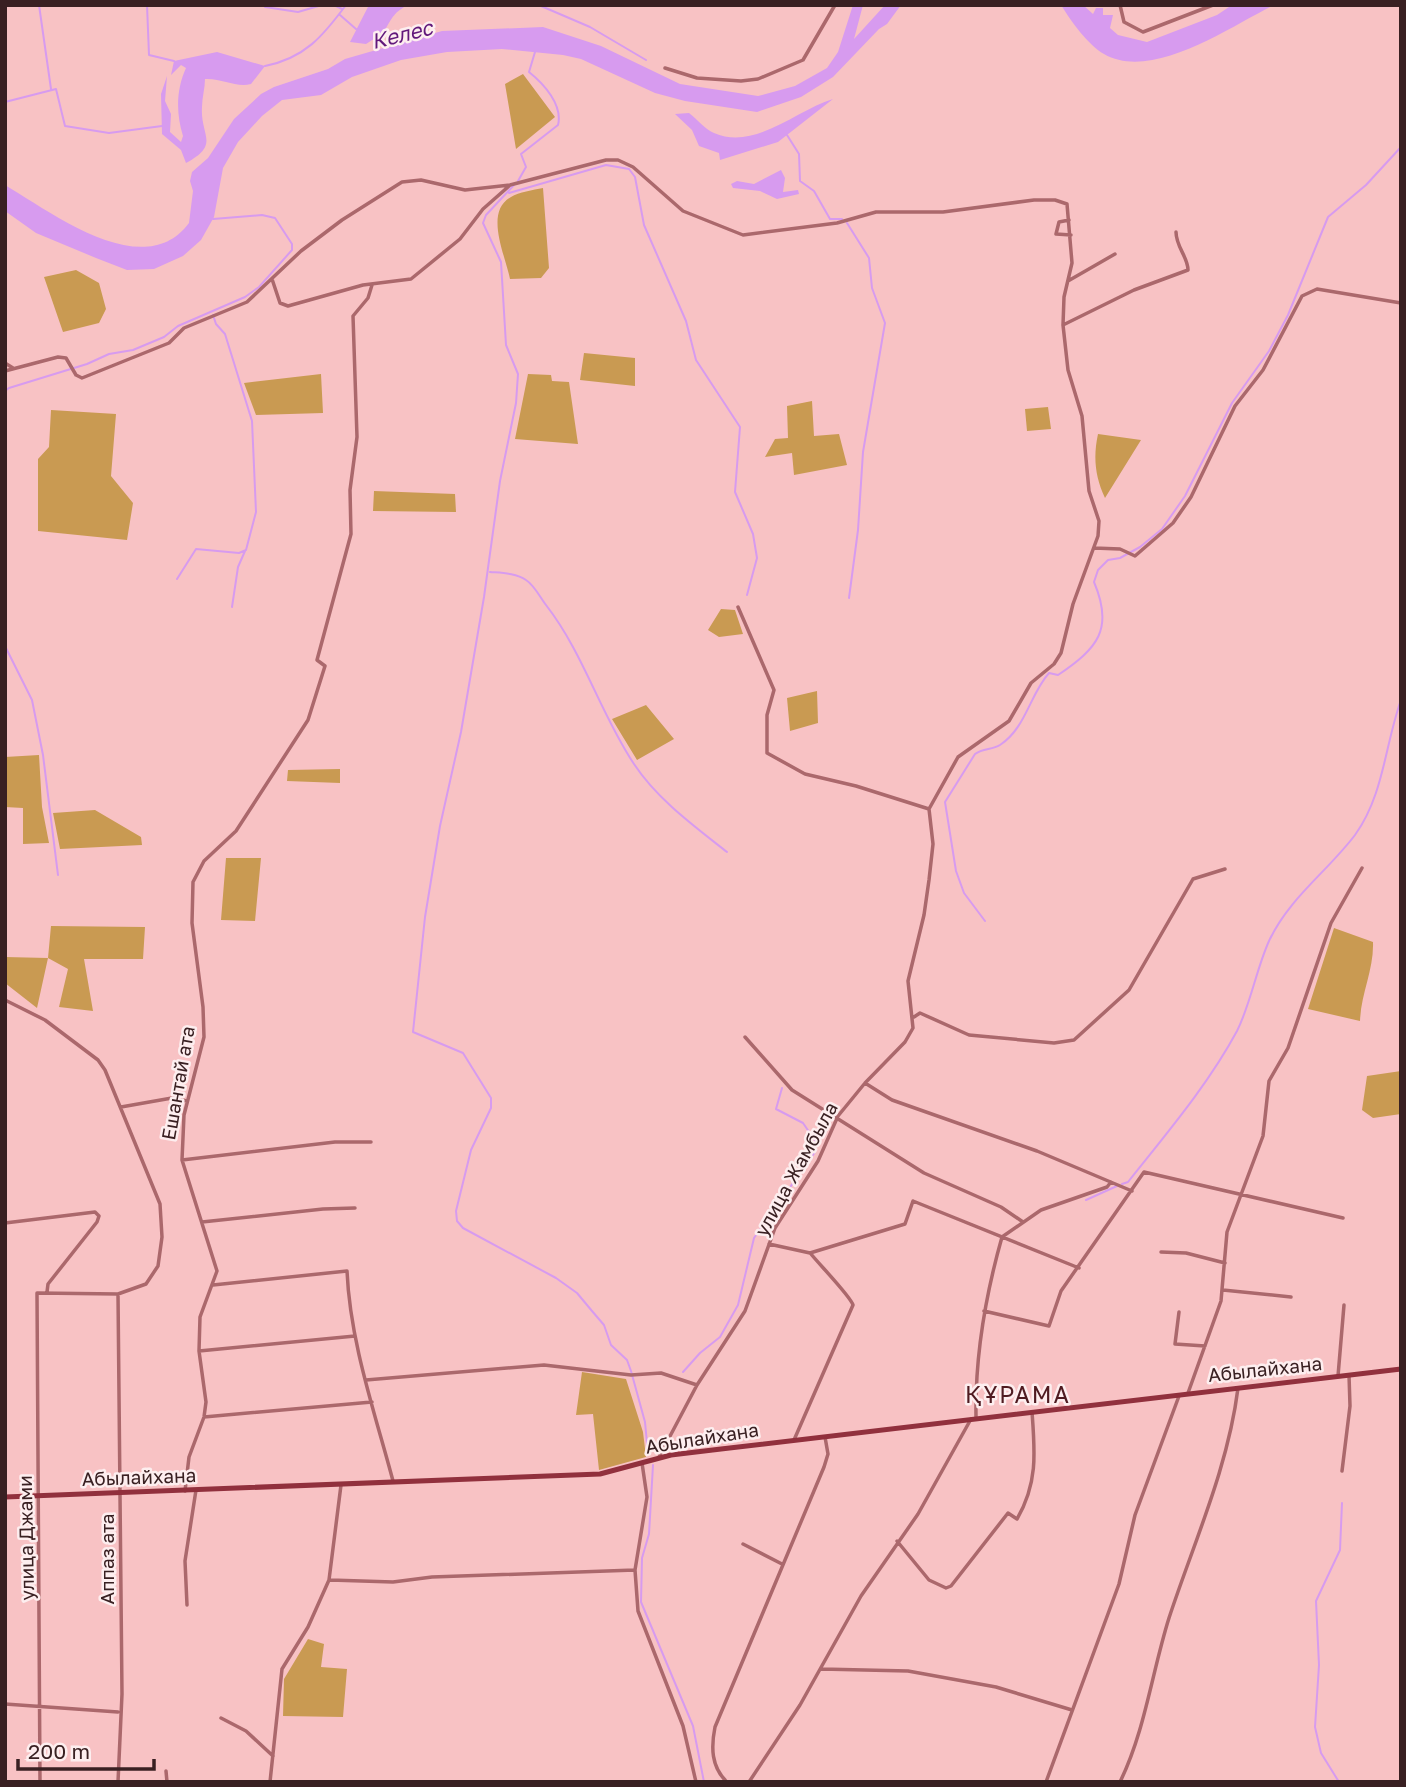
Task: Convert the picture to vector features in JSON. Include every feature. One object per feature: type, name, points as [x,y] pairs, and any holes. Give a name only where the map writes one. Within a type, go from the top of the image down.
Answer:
[{"type":"main road","name":"Абылайхана","points":[[5,1497],[600,1474],[657,1459],[794,1440],[1401,1369]]},
{"type":"street","points":[[665,68],[697,78],[741,81],[758,79],[803,60],[835,5]]},
{"type":"street","points":[[1120,5],[1124,22],[1143,32],[1213,5]]},
{"type":"street","points":[[5,371],[58,357],[66,358],[76,375],[82,377],[169,343],[184,328],[247,302],[301,251],[402,182],[422,180],[465,190],[510,186],[606,160],[618,160],[633,167],[684,211],[743,235],[837,223],[876,212],[943,212],[1034,200],[1055,200],[1067,204],[1072,262],[1064,297],[1063,325],[1068,370],[1082,416],[1089,491],[1099,521],[1094,548],[1073,604],[1061,653],[1054,664],[1031,683],[1009,721],[958,757],[929,809],[933,844],[929,880],[908,981],[908,1000],[914,1017],[920,1013],[969,1035],[985,1038],[1054,1043],[1074,1040],[1129,990],[1193,879],[1225,869]]},
{"type":"street","points":[[272,279],[280,303],[288,306],[372,285],[411,279],[460,239],[483,209],[510,186]]},
{"type":"street","points":[[1069,220],[1059,222],[1055,228],[1056,233],[1071,235]]},
{"type":"street","points":[[1063,325],[1134,290],[1188,270],[1188,264],[1176,243],[1176,232]]},
{"type":"street","points":[[1068,281],[1115,254]]},
{"type":"street","points":[[5,273],[5,317]]},
{"type":"street","name":"Ешантай ата","points":[[185,1491],[189,1457],[204,1417],[206,1384],[199,1351],[200,1317],[217,1271],[182,1160],[181,1140],[204,1037],[191,903],[193,882],[204,861],[236,831],[309,720],[325,666],[317,660],[351,534],[350,490],[357,437],[354,316],[368,298],[372,285]]},
{"type":"street","points":[[1094,548],[1121,549],[1135,556],[1173,523],[1191,497],[1235,406],[1263,370],[1302,296],[1317,289],[1401,303]]},
{"type":"street","points":[[5,363],[13,368]]},
{"type":"street","points":[[738,607],[774,690],[767,715],[767,753],[805,774],[856,786],[929,809]]},
{"type":"street","points":[[1188,1393],[1223,1290],[1227,1232],[1263,1136],[1269,1081],[1288,1048],[1331,923],[1362,867]]},
{"type":"street","points":[[5,1000],[45,1020],[98,1060],[121,1107],[160,1203],[162,1237],[153,1277],[146,1284],[118,1294],[47,1292],[48,1284],[99,1216],[95,1212],[5,1223]]},
{"type":"street","name":"улица Жамбыла","points":[[657,1459],[697,1385],[745,1311],[775,1228],[818,1161],[838,1116],[864,1083],[905,1042],[913,1028],[914,1017]]},
{"type":"street","points":[[745,1037],[765,1056],[784,1083],[924,1173],[1001,1207],[1023,1222]]},
{"type":"street","points":[[864,1083],[892,1100],[1037,1152],[1132,1191]]},
{"type":"street","points":[[121,1107],[172,1098],[188,1101]]},
{"type":"street","points":[[182,1160],[335,1142],[371,1142]]},
{"type":"street","points":[[984,1311],[1049,1326],[1061,1291],[1144,1172],[1343,1218]]},
{"type":"street","points":[[749,1782],[821,1669],[861,1596],[918,1514],[974,1417],[975,1371],[984,1311],[1002,1237],[1041,1210],[1107,1187],[1111,1182]]},
{"type":"street","points":[[769,1244],[810,1253],[905,1224],[913,1201],[1079,1268]]},
{"type":"street","points":[[202,1222],[355,1208]]},
{"type":"street","points":[[1161,1252],[1186,1253],[1225,1263]]},
{"type":"street","points":[[794,1440],[853,1305],[852,1299],[829,1278],[810,1253]]},
{"type":"street","points":[[213,1285],[347,1271],[348,1304],[355,1336],[394,1483]]},
{"type":"street","points":[[1223,1290],[1291,1297]]},
{"type":"street","name":"улица Джами","points":[[40,1782],[37,1293],[47,1292]]},
{"type":"street","name":"Аппаз ата","points":[[118,1294],[122,1694],[119,1712],[118,1782]]},
{"type":"street","points":[[1338,1376],[1344,1305]]},
{"type":"street","points":[[1179,1312],[1175,1344],[1205,1346]]},
{"type":"street","points":[[199,1351],[355,1336]]},
{"type":"street","points":[[366,1380],[544,1364],[631,1375],[661,1373],[697,1385]]},
{"type":"street","points":[[1342,1471],[1350,1406],[1349,1375]]},
{"type":"street","points":[[1119,1782],[1133,1751],[1170,1615],[1227,1451],[1238,1388]]},
{"type":"street","points":[[1046,1782],[1119,1584],[1135,1515],[1179,1394]]},
{"type":"street","points":[[204,1417],[372,1402]]},
{"type":"street","points":[[897,1541],[929,1580],[946,1588],[951,1586],[1008,1513],[1017,1518],[1028,1500],[1035,1459],[1031,1412]]},
{"type":"street","points":[[727,1782],[715,1765],[712,1753],[715,1727],[824,1467],[828,1454],[825,1437]]},
{"type":"street","points":[[642,1463],[647,1497],[635,1570],[638,1611],[683,1726],[696,1782]]},
{"type":"street","points":[[270,1782],[282,1669],[309,1627],[329,1580],[341,1485]]},
{"type":"street","points":[[187,1605],[185,1561],[196,1490]]},
{"type":"street","points":[[743,1544],[782,1564]]},
{"type":"street","points":[[329,1580],[393,1581],[432,1577],[635,1570]]},
{"type":"street","points":[[821,1669],[908,1671],[996,1687],[1073,1710]]},
{"type":"street","points":[[5,1704],[119,1712]]},
{"type":"street","points":[[221,1718],[246,1731],[273,1756]]},
{"type":"street","points":[[166,1771],[167,1782]]},
{"type":"shaded area","points":[[369,5],[408,5],[396,13],[383,32],[366,44],[350,42]]},
{"type":"shaded area","name":"Келес","points":[[853,5],[863,5],[854,39],[885,5],[901,5],[887,24],[833,77],[801,97],[757,112],[685,101],[655,93],[581,59],[502,49],[447,52],[401,60],[352,77],[321,95],[282,100],[262,116],[238,142],[223,168],[214,217],[201,240],[183,256],[154,269],[127,270],[96,258],[36,233],[5,211],[5,185],[97,237],[123,245],[148,247],[170,240],[189,223],[193,191],[190,181],[192,172],[208,158],[234,119],[261,94],[328,69],[345,59],[442,31],[543,27],[601,46],[680,84],[758,96],[795,86],[827,68],[838,52]]},
{"type":"shaded area","points":[[1061,5],[1083,5],[1093,14],[1096,8],[1103,8],[1103,15],[1113,15],[1110,28],[1118,35],[1147,42],[1217,15],[1232,5],[1274,5],[1191,48],[1145,61],[1123,61],[1104,54],[1092,45]]},
{"type":"shaded area","points":[[217,52],[265,66],[251,84],[240,85],[205,79],[202,117],[206,145],[197,156],[186,163],[181,150],[162,134],[161,94],[167,76],[165,101],[171,114],[170,132],[181,142],[183,136],[178,102],[186,68],[181,65],[171,75],[174,61]]},
{"type":"shaded area","points":[[523,74],[555,117],[516,149],[505,84]]},
{"type":"shaded area","points":[[833,99],[778,142],[720,160],[719,153],[699,146],[692,130],[675,114],[689,113],[714,133],[745,137],[775,127]]},
{"type":"shaded area","points":[[781,170],[785,178],[783,192],[798,190],[799,194],[777,199],[760,191],[733,188],[731,184],[737,181],[754,184]]},
{"type":"shaded area","points":[[543,188],[549,268],[541,278],[510,279],[498,234],[499,213],[503,204],[511,197]]},
{"type":"shaded area","points":[[76,270],[99,283],[106,309],[99,323],[63,332],[44,277]]},
{"type":"shaded area","points":[[584,353],[635,358],[635,386],[580,380]]},
{"type":"shaded area","points":[[321,374],[323,413],[256,415],[244,383]]},
{"type":"shaded area","points":[[528,374],[551,375],[552,381],[569,382],[578,444],[515,439]]},
{"type":"shaded area","points":[[812,401],[814,436],[839,434],[847,465],[794,475],[792,453],[765,457],[775,439],[788,438],[787,406]]},
{"type":"shaded area","points":[[1048,407],[1051,429],[1027,431],[1025,409]]},
{"type":"shaded area","points":[[51,410],[116,414],[111,476],[133,503],[127,540],[38,531],[38,459],[49,447]]},
{"type":"shaded area","points":[[1098,434],[1141,440],[1105,498],[1096,467]]},
{"type":"shaded area","points":[[374,491],[455,494],[456,512],[373,511]]},
{"type":"shaded area","points":[[721,609],[735,610],[743,634],[719,637],[708,630]]},
{"type":"shaded area","points":[[817,691],[818,723],[790,731],[787,698]]},
{"type":"shaded area","points":[[646,705],[674,739],[637,760],[612,719]]},
{"type":"shaded area","points":[[39,755],[42,807],[49,843],[23,844],[23,808],[5,807],[5,757]]},
{"type":"shaded area","points":[[340,769],[340,783],[287,781],[288,770]]},
{"type":"shaded area","points":[[95,810],[141,837],[142,845],[60,849],[53,813]]},
{"type":"shaded area","points":[[226,858],[261,858],[255,921],[221,920]]},
{"type":"shaded area","points":[[51,926],[145,927],[143,959],[84,959],[93,1011],[59,1007],[68,969],[48,958]]},
{"type":"shaded area","points":[[1334,928],[1373,942],[1372,962],[1360,1021],[1308,1009]]},
{"type":"shaded area","points":[[5,957],[48,958],[37,1008],[5,983]]},
{"type":"shaded area","points":[[1401,1071],[1401,1114],[1373,1118],[1362,1110],[1367,1076]]},
{"type":"shaded area","points":[[582,1372],[626,1379],[643,1432],[646,1457],[599,1470],[593,1414],[576,1415]]},
{"type":"shaded area","points":[[308,1639],[324,1644],[321,1667],[347,1669],[343,1717],[283,1716],[284,1679]]},
{"type":"waterway","points":[[39,5],[51,89]]},
{"type":"waterway","points":[[147,5],[149,55],[174,61]]},
{"type":"waterway","points":[[265,7],[298,12],[322,5]]},
{"type":"waterway","points":[[334,5],[342,9]]},
{"type":"waterway","points":[[265,66],[291,57],[312,44],[346,5]]},
{"type":"waterway","points":[[541,6],[590,27],[646,60]]},
{"type":"waterway","points":[[340,15],[356,29]]},
{"type":"waterway","points":[[518,181],[526,167],[521,154],[558,125],[555,103],[541,83],[529,72],[535,52]]},
{"type":"waterway","points":[[5,102],[56,89],[65,126],[109,133],[162,126]]},
{"type":"waterway","points":[[787,135],[799,154],[800,181],[814,191],[830,219],[842,219]]},
{"type":"waterway","points":[[985,921],[964,893],[956,871],[945,802],[975,754],[1000,745],[1016,730],[1049,673],[1058,675],[1092,646],[1102,625],[1100,598],[1094,582],[1098,570],[1108,560],[1120,558],[1140,547],[1162,529],[1185,496],[1232,403],[1269,351],[1288,315],[1328,217],[1366,185],[1401,147]]},
{"type":"waterway","points":[[509,193],[606,165],[629,169],[635,177],[644,225],[686,321],[696,360],[740,427],[735,492],[753,534],[757,558],[747,595]]},
{"type":"waterway","points":[[514,185],[486,215],[483,223],[501,262],[506,345],[518,374],[516,403],[500,481],[461,732],[440,826],[425,917],[413,1032],[463,1053],[491,1098],[491,1108],[471,1150],[456,1211],[457,1221],[463,1228],[556,1278],[577,1293],[604,1325],[611,1345],[627,1360],[631,1371],[645,1422],[648,1454]]},
{"type":"waterway","points":[[5,391],[109,354],[133,350],[164,337],[178,326],[245,297],[259,287],[292,250],[292,244],[275,218],[262,215],[213,219]]},
{"type":"waterway","points":[[847,223],[869,258],[872,288],[885,323],[863,452],[858,530],[849,598]]},
{"type":"waterway","points":[[177,579],[196,549],[239,553],[246,550],[256,512],[252,421],[225,334],[216,324],[213,315]]},
{"type":"waterway","points":[[232,607],[238,567],[245,551]]},
{"type":"waterway","points":[[490,572],[518,576],[532,585],[571,643],[611,725],[643,777],[677,811],[727,852]]},
{"type":"waterway","points":[[5,646],[32,700],[43,755],[58,875]]},
{"type":"waterway","points":[[1122,1184],[1128,1182],[1172,1127],[1226,1051],[1242,1020],[1264,952],[1287,911],[1344,848],[1365,820],[1378,786],[1401,700]]},
{"type":"waterway","points":[[683,1372],[700,1353],[720,1337],[738,1305],[754,1238],[815,1152],[816,1142],[803,1123],[776,1109],[782,1088]]},
{"type":"waterway","points":[[1086,1200],[1117,1186]]},
{"type":"waterway","points":[[653,1465],[649,1534],[642,1558],[641,1602],[693,1726],[704,1782]]},
{"type":"waterway","points":[[1339,1782],[1321,1753],[1315,1727],[1319,1665],[1316,1601],[1340,1550],[1342,1503]]},
{"type":"district","name":"ҚҰРАМА","points":[[1018,1395]]}]
